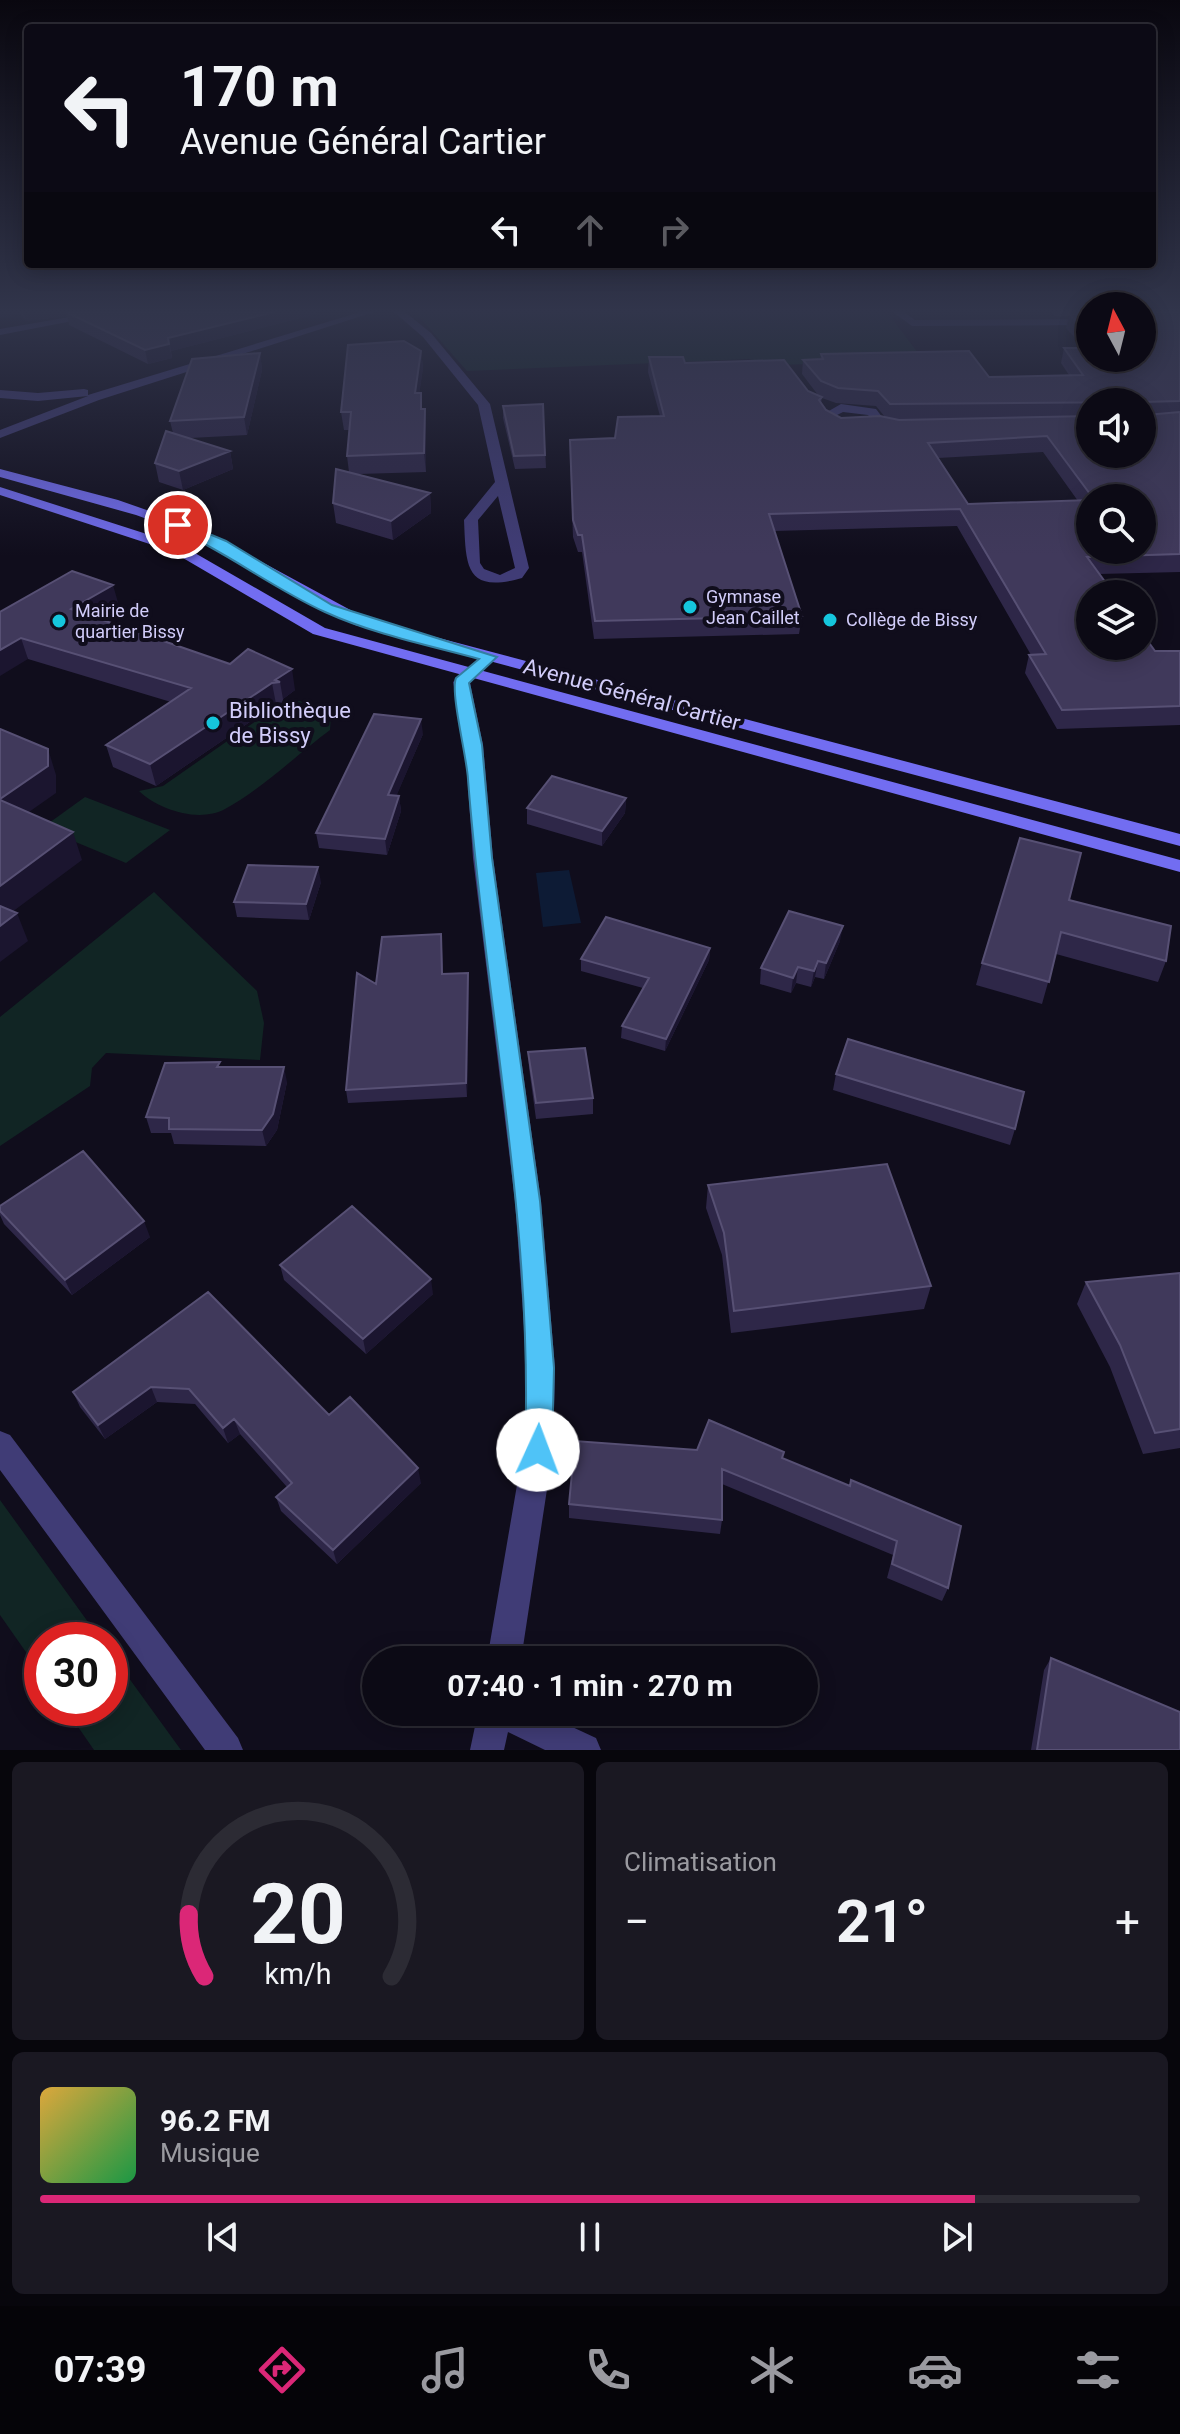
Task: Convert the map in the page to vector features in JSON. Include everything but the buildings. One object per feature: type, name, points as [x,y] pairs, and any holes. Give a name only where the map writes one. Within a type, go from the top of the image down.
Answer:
[{"type":"main road","name":"Avenue Général Cartier","points":[[0,473],[178,525],[221,544],[327,608],[480,665],[1180,866]]},
{"type":"main road","name":"Avenue Général Cartier","points":[[0,491],[176,548],[319,631],[480,665],[1180,840]]},
{"type":"main road","points":[[299,620],[327,608]]},
{"type":"street","points":[[0,394],[38,397],[75,394]]},
{"type":"street","points":[[0,434],[106,394]]},
{"type":"street","points":[[475,394],[484,404],[522,568],[517,575],[499,580],[478,572],[473,563],[471,520],[502,483]]},
{"type":"street","points":[[877,425],[880,418],[872,412],[857,408],[829,408],[827,419],[837,426],[854,429],[877,425],[897,429]]},
{"type":"street","points":[[480,665],[461,682],[474,745],[483,858],[528,1201],[541,1368],[538,1450],[506,1646]]},
{"type":"street","points":[[0,1445],[226,1750]]},
{"type":"street","points":[[487,1750],[492,1726]]},
{"type":"street","points":[[532,1726],[584,1750]]},
{"type":"green space","points":[[295,700],[320,706],[331,714],[330,730],[238,802],[215,813],[192,814],[168,809],[139,791],[163,786],[273,709]]},
{"type":"green space","points":[[85,797],[170,830],[126,863],[42,828]]},
{"type":"green space","points":[[154,892],[257,991],[264,1023],[260,1060],[106,1053],[92,1068],[90,1086],[0,1146],[0,1017]]},
{"type":"green space","points":[[0,1500],[88,1622],[24,1622],[24,1649],[0,1615]]},
{"type":"green space","points":[[128,1677],[181,1750],[94,1750],[77,1726],[128,1726]]},
{"type":"water","points":[[569,870],[581,923],[543,927],[536,873]]},
{"type":"place","name":"Gymnase Jean Caillet","points":[[690,607]]},
{"type":"place","name":"Collège de Bissy","points":[[830,620]]},
{"type":"place","name":"Mairie de quartier Bissy","points":[[59,621]]},
{"type":"place","name":"Bibliothèque de Bissy","points":[[213,723]]},
{"type":"route","points":[[178,525],[221,544],[327,608],[361,622],[489,657],[461,682],[474,745],[483,858],[528,1201],[541,1368],[538,1450]]}]
